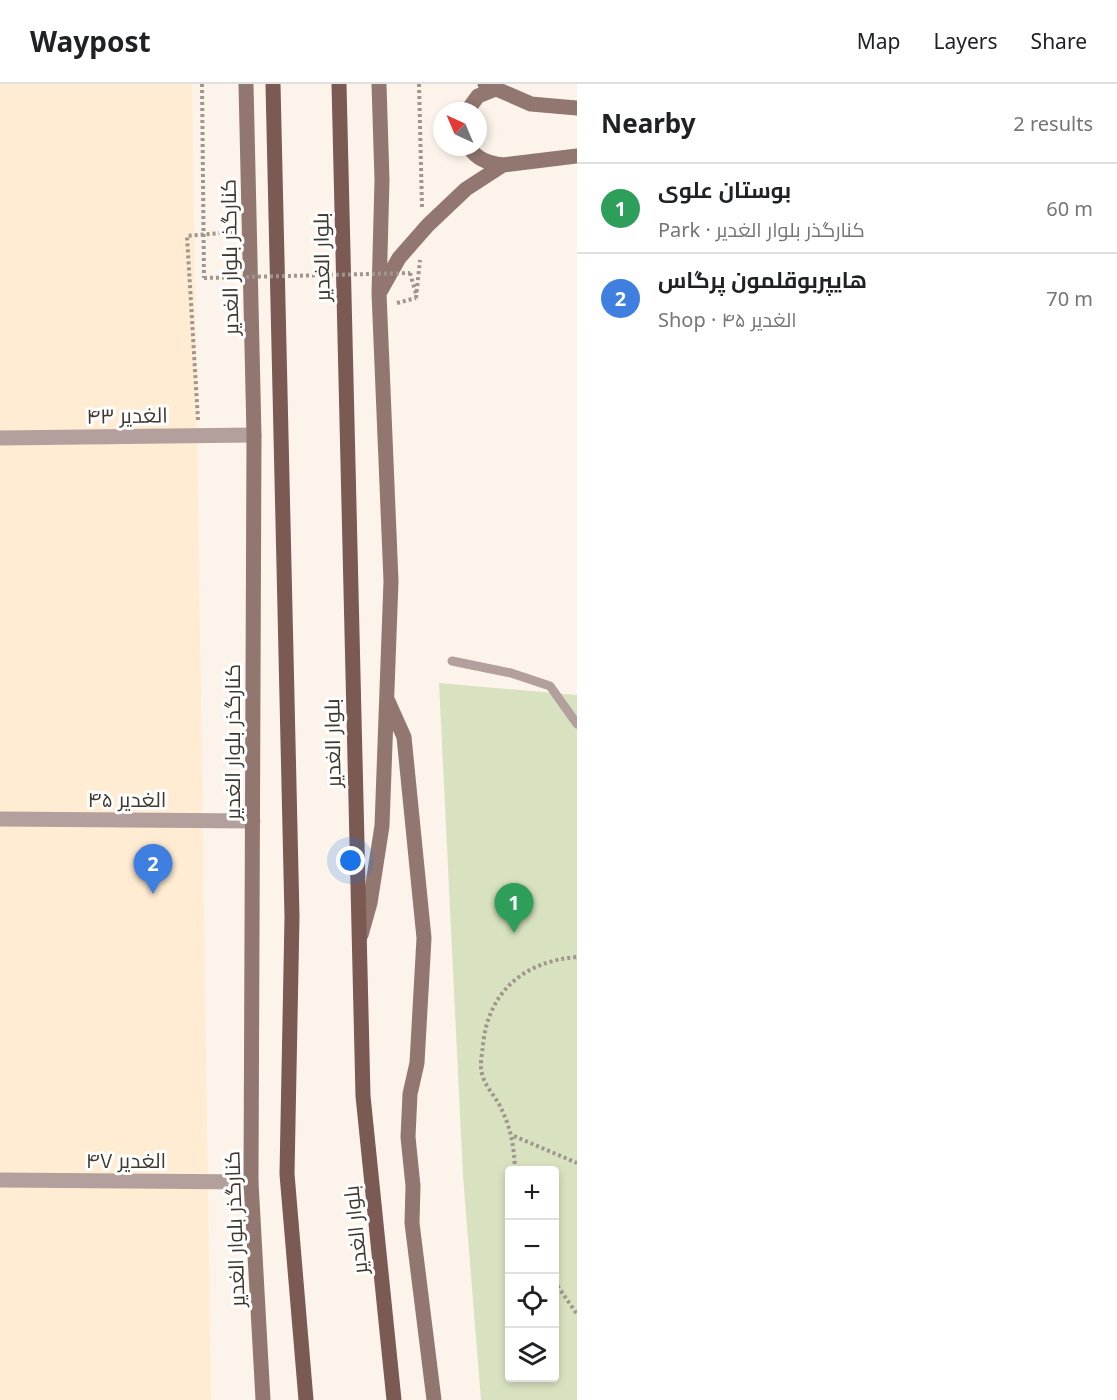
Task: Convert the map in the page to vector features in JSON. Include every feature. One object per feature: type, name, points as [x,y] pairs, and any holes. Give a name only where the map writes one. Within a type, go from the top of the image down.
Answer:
[{"type":"main road","name":"کنارگذر بلوار الغدیر","points":[[246,84],[254,435],[251,1182],[263,1400]]},
{"type":"main road","name":"بلوار الغدیر","points":[[273,84],[292,917],[287,1174],[306,1400]]},
{"type":"main road","name":"بلوار الغدیر","points":[[339,84],[363,1096],[394,1400]]},
{"type":"main road","points":[[359,940],[370,903],[382,826],[391,580],[379,293],[382,180],[379,84]]},
{"type":"main road","points":[[474,102],[489,87],[531,104],[577,108]]},
{"type":"main road","points":[[477,156],[487,162],[503,165],[577,156]]},
{"type":"main road","points":[[379,293],[399,258],[422,232],[466,189],[503,165]]},
{"type":"main road","points":[[386,696],[404,737],[424,938],[417,1052],[410,1094],[408,1137],[413,1186],[412,1223],[434,1400]]},
{"type":"main road","points":[[383,1400],[387,1344]]},
{"type":"street","name":"الغدیر ۴۳","points":[[0,438],[254,435]]},
{"type":"street","name":"الغدیر ۴۵","points":[[0,819],[253,821]]},
{"type":"street","name":"الغدیر ۴۷","points":[[0,1180],[251,1182]]},
{"type":"lane","points":[[452,662],[511,673],[550,686],[577,724]]},
{"type":"path","points":[[202,84],[204,278],[411,273],[416,298],[422,232],[419,84]]},
{"type":"path","points":[[199,435],[188,236],[249,230]]},
{"type":"path","points":[[515,1166],[514,1136],[500,1105],[482,1077],[485,1026],[503,990],[517,977],[548,963],[577,957]]},
{"type":"path","points":[[514,1136],[577,1163]]},
{"type":"path","points":[[559,1287],[577,1314]]},
{"type":"shaded area","points":[[0,84],[192,84],[211,1400],[0,1400]]},
{"type":"green space","points":[[439,683],[577,695],[577,1400],[481,1400],[463,1176]]},
{"type":"place","name":"هایپربوقلمون پرگاس","points":[[153,894]]},
{"type":"place","name":"بوستان علوی","points":[[514,933]]}]
